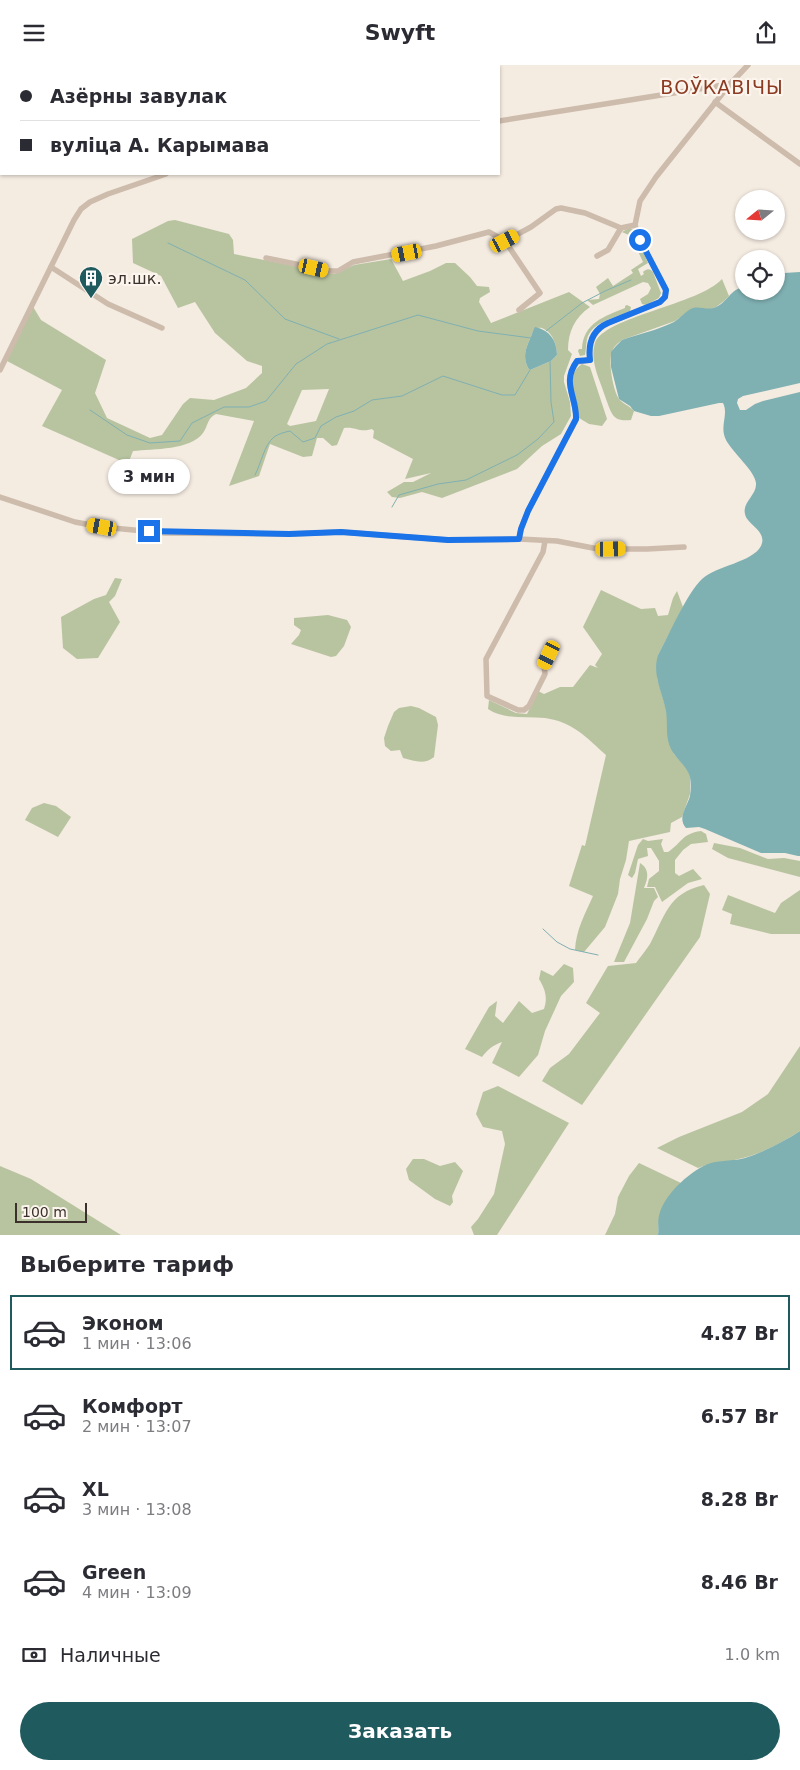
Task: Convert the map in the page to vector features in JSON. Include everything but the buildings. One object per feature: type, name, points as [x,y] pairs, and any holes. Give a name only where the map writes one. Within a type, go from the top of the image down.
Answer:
[{"type":"street","points":[[519,539],[528,511],[576,419],[570,379],[577,361],[590,360],[590,342],[600,328],[660,302],[665,297],[666,290],[640,240],[635,225],[640,201],[648,187],[715,102],[748,65]]},
{"type":"street","points":[[500,121],[730,84]]},
{"type":"street","points":[[715,102],[800,163]]},
{"type":"street","points":[[0,370],[36,295],[81,209],[108,194],[163,175]]},
{"type":"street","points":[[505,241],[531,227],[556,209],[561,208],[585,213],[621,229],[635,225]]},
{"type":"street","points":[[597,256],[608,250],[621,229]]},
{"type":"street","points":[[266,258],[338,271],[353,263],[436,247],[489,232],[505,241],[540,293],[519,310]]},
{"type":"street","points":[[51,267],[108,304],[162,328]]},
{"type":"street","points":[[0,497],[75,522],[102,527],[165,533],[289,534],[341,532],[448,540],[519,539],[557,541],[598,549],[684,547]]},
{"type":"street","points":[[545,541],[543,552],[486,659],[487,696],[524,711],[529,706],[545,674],[544,665],[554,645]]},
{"type":"green space","points":[[175,220],[229,234],[233,240],[234,254],[334,274],[354,265],[391,259],[403,281],[446,263],[455,263],[477,286],[489,287],[490,292],[480,298],[479,302],[491,323],[569,292],[590,307],[576,320],[569,337],[568,350],[572,354],[564,376],[564,382],[570,402],[571,416],[561,434],[542,446],[517,469],[442,498],[422,492],[400,498],[392,497],[387,492],[404,482],[413,482],[431,473],[405,479],[413,459],[373,438],[374,431],[372,429],[344,428],[337,445],[332,446],[323,438],[317,438],[312,456],[303,457],[270,444],[259,476],[229,486],[254,421],[216,414],[209,420],[203,433],[190,443],[171,448],[133,451],[128,464],[42,426],[62,390],[7,361],[32,305],[41,320],[106,360],[95,393],[107,418],[150,438],[162,435],[183,404],[190,398],[214,400],[246,388],[262,373],[262,366],[247,361],[215,333],[195,302],[178,308],[161,276],[133,263],[132,239],[168,221]],"holes":[[[535,328],[543,328],[550,333],[557,355],[551,361],[530,370],[526,364],[525,353]],[[329,389],[316,421],[290,426],[287,424],[302,390]]]},
{"type":"green space","points":[[629,228],[633,229],[648,263],[638,269],[641,276],[647,270],[653,272],[661,293],[659,298],[646,305],[642,304],[640,299],[648,294],[651,288],[648,283],[643,282],[593,305],[587,300],[599,299],[600,294],[596,287],[608,278],[613,286],[633,273],[631,270],[643,262],[631,236],[622,232]]},
{"type":"green space","points":[[722,279],[729,296],[716,307],[711,309],[692,309],[675,321],[622,340],[615,347],[612,352],[611,362],[615,389],[619,399],[634,411],[631,420],[620,420],[614,416],[596,371],[593,357],[595,343],[602,334],[633,318],[694,296],[711,288]]},
{"type":"green space","points":[[627,305],[631,307],[630,311],[605,321],[594,328],[587,339],[585,355],[580,356],[578,351],[582,349],[583,340],[591,327],[596,322],[625,308]]},
{"type":"green space","points":[[582,364],[590,367],[607,419],[602,426],[589,424],[579,418],[572,382],[576,369]]},
{"type":"green space","points":[[115,578],[122,579],[115,596],[109,602],[120,622],[98,658],[77,659],[63,648],[61,617],[94,599],[106,595]]},
{"type":"green space","points":[[601,590],[641,609],[655,608],[658,616],[668,615],[677,591],[683,607],[658,655],[657,678],[666,709],[674,754],[688,770],[690,776],[690,794],[682,817],[671,823],[670,832],[629,841],[618,894],[605,927],[584,952],[575,950],[577,936],[593,896],[569,886],[582,845],[585,846],[606,755],[578,731],[564,723],[545,718],[501,715],[488,709],[489,700],[516,713],[527,714],[538,691],[544,694],[560,687],[573,687],[590,665],[598,668],[595,665],[602,654],[583,627]]},
{"type":"green space","points":[[328,615],[347,620],[351,627],[344,646],[336,656],[331,657],[291,644],[301,630],[294,625],[294,618]]},
{"type":"green space","points":[[411,706],[436,717],[438,725],[434,757],[427,761],[419,762],[403,758],[400,750],[391,751],[385,746],[384,738],[394,712],[399,708]]},
{"type":"green space","points":[[44,803],[56,806],[71,817],[58,837],[25,820],[32,808]]},
{"type":"green space","points":[[701,831],[706,834],[708,842],[691,844],[683,850],[675,860],[675,873],[679,876],[693,869],[702,879],[688,883],[662,902],[655,887],[647,887],[649,879],[659,871],[659,861],[651,848],[647,848],[648,856],[638,859],[632,878],[628,875],[638,845],[643,839],[648,841],[663,839],[661,844],[664,852],[668,852],[686,836]]},
{"type":"green space","points":[[714,843],[740,848],[768,859],[784,858],[800,861],[800,877],[728,858],[712,849]]},
{"type":"green space","points":[[640,863],[647,871],[644,888],[654,888],[658,897],[654,901],[647,919],[624,962],[614,962],[630,923]]},
{"type":"green space","points":[[704,885],[710,894],[700,937],[582,1105],[542,1081],[550,1068],[569,1054],[600,1013],[586,1003],[608,966],[636,963],[650,944],[664,915],[675,900],[682,894]]},
{"type":"green space","points":[[800,890],[800,934],[771,934],[730,924],[732,914],[722,910],[728,895],[775,913],[781,903]]},
{"type":"green space","points":[[564,964],[573,968],[574,982],[561,996],[545,1031],[538,1055],[519,1077],[492,1063],[502,1042],[490,1048],[482,1057],[465,1049],[489,1007],[497,1001],[495,1016],[503,1023],[519,1001],[532,1013],[544,1009],[545,993],[539,979],[541,970],[553,976]]},
{"type":"green space","points":[[800,1046],[800,1131],[758,1153],[698,1168],[657,1148],[679,1137],[742,1112],[768,1094]]},
{"type":"green space","points":[[498,1086],[569,1123],[497,1235],[474,1235],[471,1227],[494,1194],[505,1144],[502,1131],[483,1127],[476,1114],[483,1092]]},
{"type":"green space","points":[[413,1159],[424,1159],[440,1166],[455,1162],[463,1171],[452,1196],[453,1202],[450,1206],[435,1199],[409,1180],[406,1169]]},
{"type":"green space","points":[[639,1163],[681,1183],[670,1196],[661,1212],[658,1235],[605,1235],[615,1214],[618,1197],[629,1176]]},
{"type":"green space","points":[[0,1166],[31,1179],[121,1235],[0,1235]]},
{"type":"water","points":[[800,272],[800,383],[743,396],[738,399],[737,403],[740,410],[746,410],[763,401],[800,392],[800,856],[785,853],[761,853],[705,829],[699,827],[686,828],[683,824],[682,820],[690,794],[690,777],[669,744],[666,711],[657,676],[656,662],[684,604],[696,585],[708,575],[750,556],[761,546],[762,536],[760,532],[749,522],[745,514],[747,502],[756,487],[756,483],[752,473],[726,440],[723,430],[725,407],[723,403],[659,416],[651,416],[634,411],[619,399],[611,367],[611,352],[622,340],[668,325],[693,308],[710,309],[716,307],[735,290],[735,300],[785,300],[785,273]]},
{"type":"water","points":[[535,327],[549,333],[556,345],[557,355],[551,361],[530,370],[526,364],[525,353]]},
{"type":"water","points":[[800,1131],[800,1235],[658,1235],[660,1212],[663,1205],[688,1176],[711,1163],[741,1159],[759,1153]]},
{"type":"waterway","points":[[168,243],[245,280],[285,319],[339,339]]},
{"type":"waterway","points":[[546,331],[582,303],[631,280]]},
{"type":"waterway","points":[[90,410],[127,435],[150,443],[180,441],[192,423],[224,407],[249,407],[266,401],[296,364],[327,344],[418,315],[478,331],[531,338]]},
{"type":"waterway","points":[[392,507],[399,495],[438,484],[466,480],[517,455],[538,439],[554,422],[551,402],[550,360]]},
{"type":"waterway","points":[[255,475],[271,440],[280,434],[290,431],[303,442],[315,438],[321,426],[336,417],[354,411],[372,400],[402,396],[443,376],[502,395],[515,395],[530,370]]},
{"type":"waterway","points":[[543,929],[557,942],[570,949],[598,955]]},
{"type":"place","name":"эл.шк.","points":[[91,299]]},
{"type":"district","name":"ВОЎКАВІЧЫ","points":[[722,87]]},
{"type":"route","points":[[149,531],[165,533],[289,534],[341,532],[448,540],[519,539],[528,511],[576,419],[575,405],[570,393],[570,379],[577,361],[590,360],[590,342],[596,331],[604,325],[660,302],[665,297],[666,290],[640,240]]}]
